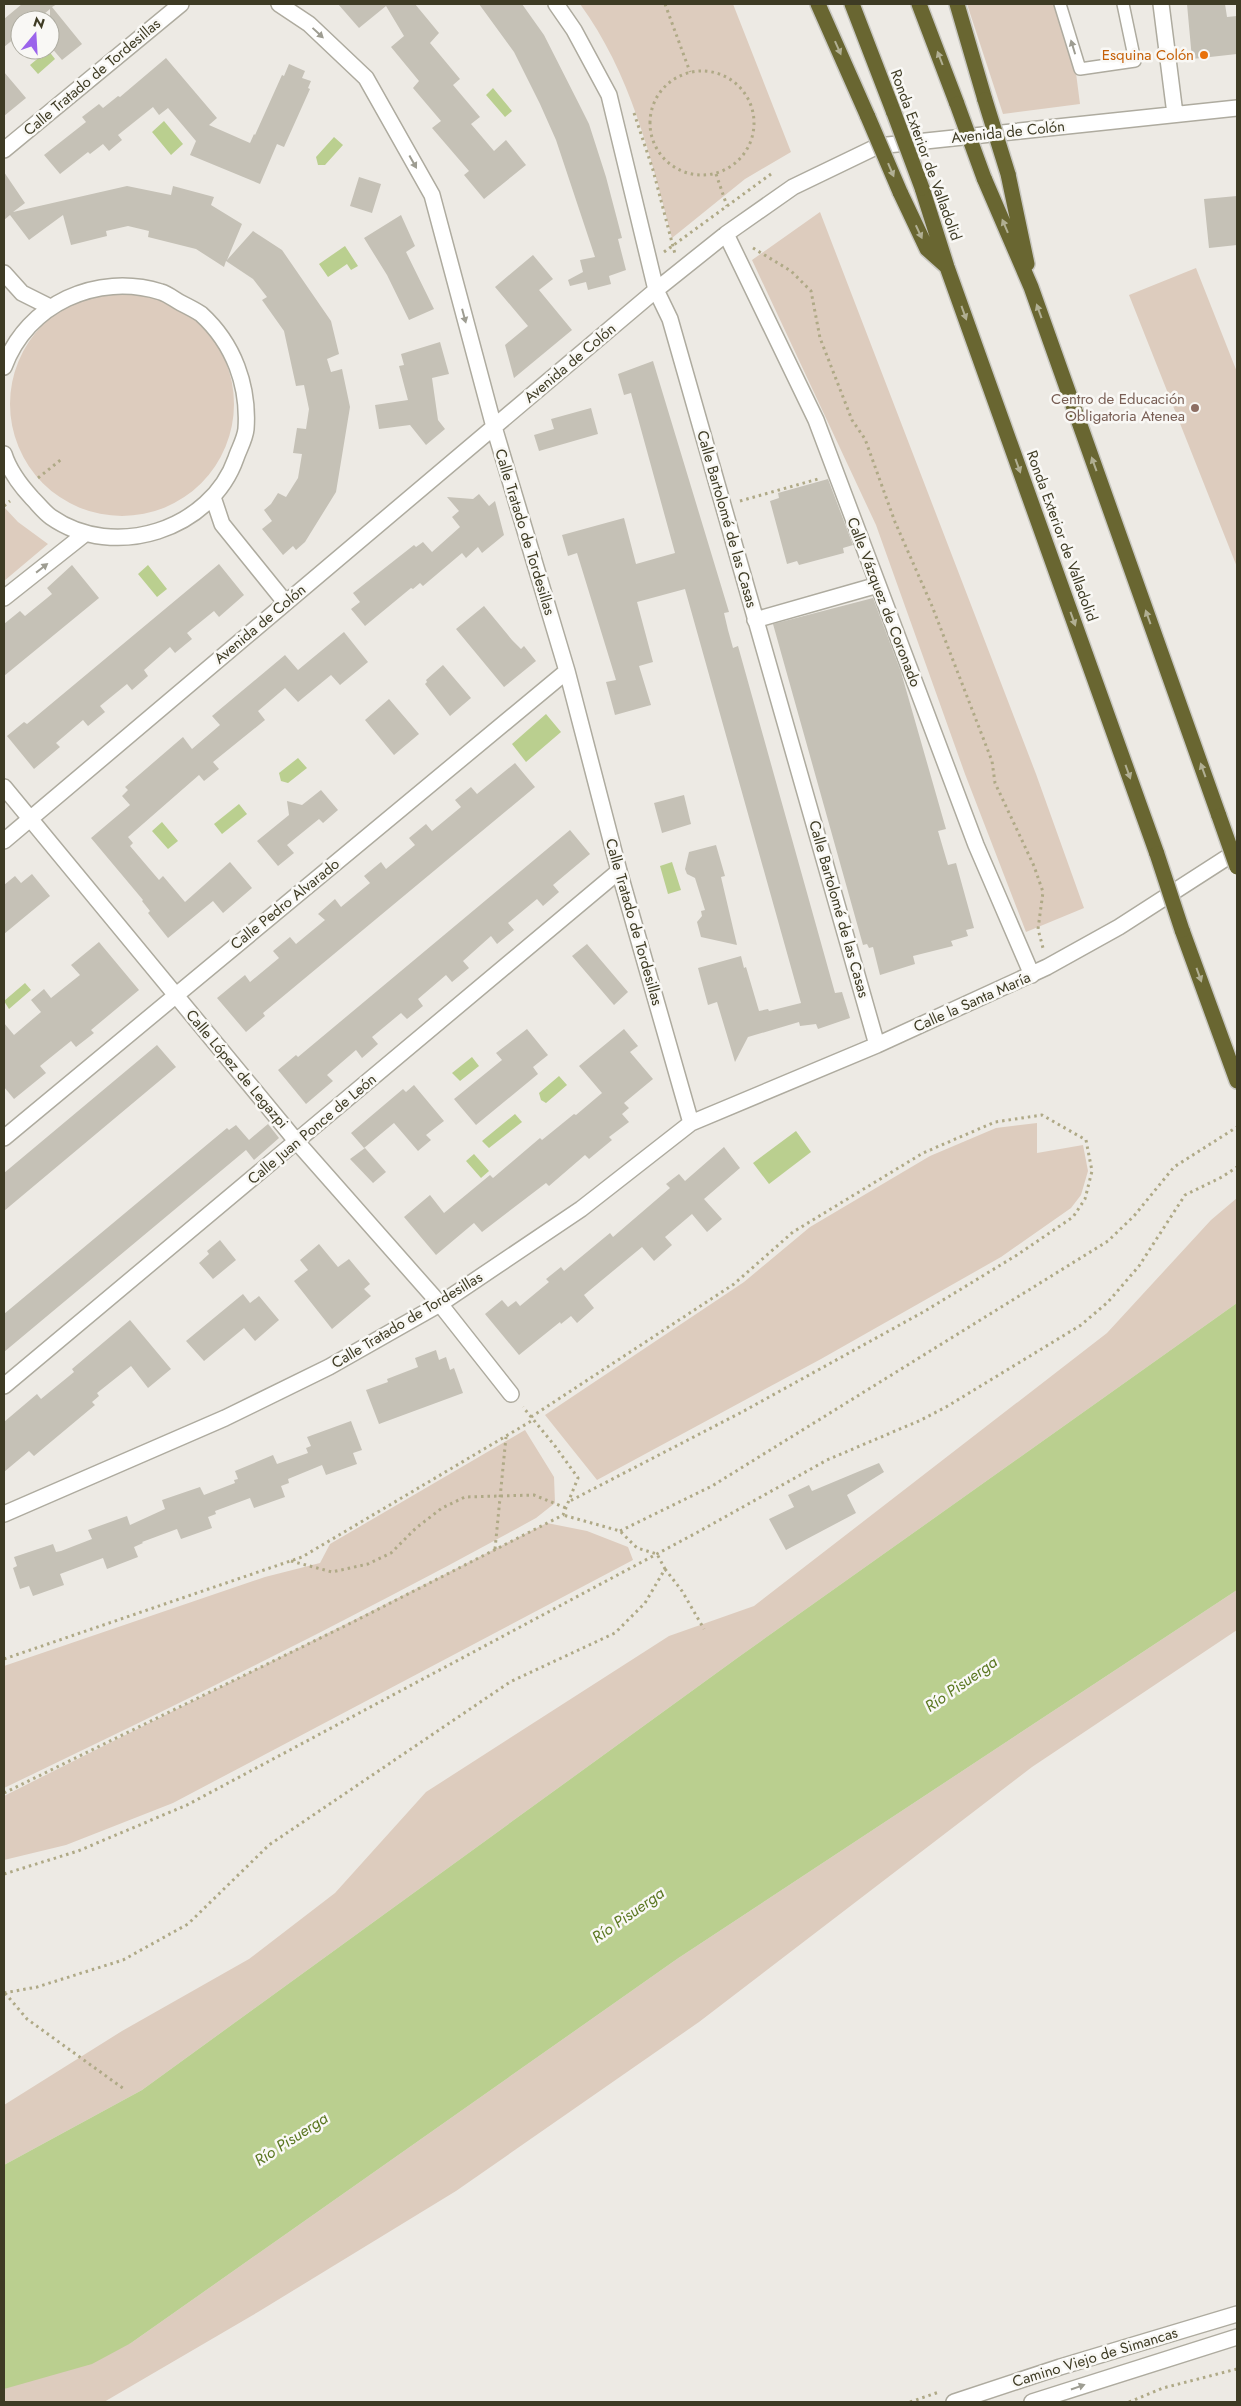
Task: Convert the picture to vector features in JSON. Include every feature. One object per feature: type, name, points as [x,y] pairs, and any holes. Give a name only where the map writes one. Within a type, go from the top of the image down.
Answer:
[{"type":"highway","points":[[818,4],[927,249],[947,267]]},
{"type":"highway","name":"Ronda Exterior de Valladolid","points":[[852,4],[922,188],[947,267],[1237,1081]]},
{"type":"highway","points":[[919,4],[984,178],[1031,287],[1237,867]]},
{"type":"highway","points":[[956,4],[1008,174],[1023,237],[1031,287]]},
{"type":"street","name":"Calle Tratado de Tordesillas","points":[[4,150],[181,4]]},
{"type":"street","name":"Calle Tratado de Tordesillas","points":[[4,1514],[225,1418],[329,1367],[440,1304],[581,1209],[691,1123],[619,871],[567,671],[494,427],[432,195],[366,78],[308,24],[279,4]]},
{"type":"street","name":"Calle Bartolomé de las Casas","points":[[556,4],[574,30],[609,95],[656,290],[670,319],[877,1045]]},
{"type":"street","points":[[1161,4],[1175,114]]},
{"type":"street","name":"Avenida de Colón","points":[[4,841],[656,290],[726,234],[794,187],[878,146],[1237,108]]},
{"type":"street","name":"Calle Vázquez de Coronado","points":[[726,234],[816,420],[976,845],[1032,975]]},
{"type":"street","points":[[4,273],[22,294],[50,307]]},
{"type":"street","points":[[4,367],[10,349],[30,323],[50,307],[75,294],[118,285],[162,292],[200,314],[229,347],[245,387],[246,431],[232,472],[213,497],[195,512],[178,524],[148,535],[117,538],[86,533],[51,517],[24,489],[6,463],[4,454]]},
{"type":"street","points":[[22,294],[30,323]]},
{"type":"street","points":[[213,497],[222,524],[285,602]]},
{"type":"street","points":[[195,512],[222,524]]},
{"type":"street","points":[[4,598],[86,533]]},
{"type":"street","points":[[755,620],[878,585]]},
{"type":"street","name":"Calle Pedro Alvarado","points":[[4,1138],[175,994],[567,671]]},
{"type":"street","name":"Calle López de Legazpi","points":[[4,787],[297,1142],[440,1304],[511,1394]]},
{"type":"street","name":"Calle la Santa María","points":[[691,1123],[877,1045],[1032,975],[1120,926],[1237,851]]},
{"type":"street","name":"Calle Juan Ponce de León","points":[[4,1386],[619,871]]},
{"type":"street","name":"Camino Viejo de Simancas","points":[[954,2402],[1237,2314]]},
{"type":"street","name":"Camino Viejo de Simancas","points":[[1032,2402],[1237,2337]]},
{"type":"street","points":[[980,2402],[1023,2379]]},
{"type":"lane","points":[[1060,4],[1080,69],[1135,61],[1123,4]]},
{"type":"path","points":[[665,4],[690,72]]},
{"type":"path","points":[[713,71],[734,81],[749,99],[756,121],[751,144],[742,157],[737,163],[716,174],[697,175],[679,170],[663,158],[654,142],[650,124],[652,107],[660,91],[673,79],[690,72],[713,71]]},
{"type":"path","points":[[646,148],[654,142]]},
{"type":"path","points":[[716,174],[727,206]]},
{"type":"path","points":[[649,262],[771,174]]},
{"type":"path","points":[[726,234],[791,271],[811,291],[820,338],[852,420],[865,439],[895,522],[932,606],[992,761],[995,783],[1034,866],[1043,892],[1038,929],[1047,967]]},
{"type":"path","points":[[723,506],[835,474]]},
{"type":"path","points":[[4,1793],[328,1634],[563,1515],[568,1502],[578,1478],[556,1446],[531,1417],[734,1284],[793,1232],[923,1153],[995,1122],[1042,1115],[1086,1140],[1092,1171],[1085,1199],[1073,1217],[1018,1255],[924,1311],[742,1412],[568,1502]]},
{"type":"path","points":[[620,1531],[712,1486],[1108,1240],[1134,1216],[1174,1167],[1237,1127]]},
{"type":"path","points":[[4,1874],[78,1851],[186,1805],[657,1554],[827,1460],[921,1420],[946,1407],[1081,1325],[1108,1302],[1140,1266],[1185,1195],[1222,1177],[1237,1167]]},
{"type":"path","points":[[4,1659],[302,1557],[336,1535],[533,1420]]},
{"type":"path","points":[[495,1549],[506,1436]]},
{"type":"path","points":[[290,1561],[332,1572],[368,1564],[391,1553],[416,1528],[442,1508],[465,1497],[534,1495],[566,1508]]},
{"type":"path","points":[[563,1515],[620,1531],[637,1548],[657,1554],[665,1569],[682,1591],[704,1629]]},
{"type":"path","points":[[4,1993],[37,1987],[122,1960],[188,1924],[269,1845],[510,1682],[615,1633],[645,1603],[665,1569]]},
{"type":"path","points":[[4,1993],[27,2019],[124,2089]]},
{"type":"path","points":[[1129,2402],[1162,2388],[1237,2369]]},
{"type":"shaded area","points":[[580,4],[733,4],[791,152],[745,179],[672,238],[647,146],[626,87],[613,58]]},
{"type":"shaded area","points":[[967,4],[1054,4],[1076,73],[1080,104],[1003,114]]},
{"type":"shaded area","points":[[820,212],[1036,774],[1084,908],[1026,932],[965,774],[876,525],[752,260]]},
{"type":"shaded area","points":[[1196,268],[1237,372],[1237,567],[1129,295]]},
{"type":"shaded area","points":[[111,292],[133,292],[165,300],[202,324],[221,351],[230,371],[234,404],[230,437],[226,447],[202,484],[175,503],[155,512],[133,516],[111,516],[79,508],[42,484],[23,457],[14,437],[10,415],[10,393],[18,361],[42,324],[69,305],[89,296]]},
{"type":"shaded area","points":[[4,507],[18,522],[48,544],[4,581]]},
{"type":"shaded area","points":[[1037,1123],[1037,1153],[1083,1145],[1088,1171],[1081,1195],[1071,1208],[1001,1257],[821,1359],[597,1480],[545,1415],[744,1282],[810,1227],[930,1156],[996,1128]]},
{"type":"shaded area","points":[[1237,1198],[1237,1303],[740,1656],[142,2090],[4,2165],[4,2105],[122,2031],[249,1959],[335,1893],[426,1792],[669,1636],[754,1606],[1107,1333],[1211,1220]]},
{"type":"shaded area","points":[[525,1430],[554,1477],[555,1503],[536,1518],[405,1589],[272,1657],[4,1788],[4,1666],[265,1577],[320,1563],[330,1544]]},
{"type":"shaded area","points":[[547,1523],[587,1531],[628,1547],[633,1560],[173,1803],[66,1845],[4,1860],[4,1796]]},
{"type":"shaded area","points":[[1237,1590],[1237,1630],[1032,1767],[699,2022],[456,2191],[258,2312],[104,2402],[4,2402],[4,2389],[10,2386],[131,2343],[677,1959]]},
{"type":"water","points":[[36,60],[54,60],[38,74],[30,65]]},
{"type":"water","points":[[493,88],[512,111],[505,117],[486,95]]},
{"type":"water","points":[[164,121],[183,144],[171,155],[152,132]]},
{"type":"water","points":[[334,137],[343,145],[325,165],[318,165],[316,157]]},
{"type":"water","points":[[345,246],[358,266],[351,270],[347,264],[328,277],[319,264]]},
{"type":"water","points":[[148,565],[167,589],[157,597],[138,574]]},
{"type":"water","points":[[546,714],[561,732],[526,762],[512,744]]},
{"type":"water","points":[[298,758],[307,768],[288,783],[281,781],[279,773]]},
{"type":"water","points":[[239,804],[247,814],[222,834],[214,824]]},
{"type":"water","points":[[162,822],[178,841],[168,849],[152,831]]},
{"type":"water","points":[[672,862],[681,890],[668,894],[660,866]]},
{"type":"water","points":[[25,983],[31,990],[9,1009],[4,1001]]},
{"type":"water","points":[[472,1057],[479,1066],[460,1081],[452,1073]]},
{"type":"water","points":[[559,1076],[567,1085],[546,1103],[541,1100],[539,1093]]},
{"type":"water","points":[[515,1114],[522,1122],[489,1148],[482,1141]]},
{"type":"water","points":[[796,1131],[811,1152],[769,1184],[753,1163]]},
{"type":"water","points":[[474,1154],[489,1171],[481,1178],[466,1161]]},
{"type":"water","name":"Río Pisuerga","points":[[1237,1303],[1237,1590],[677,1959],[131,2343],[92,2364],[4,2389],[4,2165],[142,2090],[740,1656]]},
{"type":"building","points":[[22,4],[57,4],[52,7],[54,10],[15,10]]},
{"type":"building","points":[[338,4],[415,4],[439,33],[430,43],[460,79],[453,85],[480,117],[471,124],[494,151],[506,140],[526,165],[484,199],[464,175],[469,171],[432,128],[441,121],[413,88],[419,81],[391,47],[404,36],[386,6],[359,28]]},
{"type":"building","points":[[479,4],[522,4],[544,35],[589,124],[606,177],[622,238],[618,239],[626,270],[609,276],[611,284],[588,290],[586,282],[570,286],[568,280],[583,272],[580,260],[595,257],[556,140],[540,104],[514,52]]},
{"type":"building","points":[[1187,4],[1225,4],[1227,17],[1237,16],[1237,54],[1192,59]]},
{"type":"building","points":[[10,14],[10,42],[4,47],[4,19]]},
{"type":"building","points":[[60,17],[82,44],[62,60],[60,58]]},
{"type":"building","points":[[166,58],[217,118],[209,125],[250,143],[289,64],[305,71],[302,78],[311,81],[308,88],[310,89],[284,147],[277,144],[260,184],[190,155],[196,141],[168,108],[159,115],[153,107],[118,135],[122,140],[109,151],[103,144],[90,154],[88,152],[60,174],[44,155],[86,122],[82,117],[99,104],[103,108],[118,96],[120,97]]},
{"type":"building","points":[[4,72],[26,98],[4,116]]},
{"type":"building","points":[[4,172],[25,203],[13,212],[127,186],[171,195],[173,186],[214,197],[211,205],[242,224],[227,260],[253,231],[282,250],[331,321],[339,354],[327,359],[331,372],[342,369],[350,407],[336,492],[305,542],[296,550],[293,546],[283,555],[262,529],[272,521],[264,510],[271,504],[278,493],[286,497],[298,478],[302,454],[293,453],[297,428],[306,429],[309,409],[304,385],[296,386],[284,331],[262,300],[267,297],[253,279],[226,261],[224,267],[196,249],[148,237],[149,231],[128,226],[106,231],[107,236],[71,245],[63,215],[29,240],[10,215],[4,220]]},
{"type":"building","points":[[359,177],[381,184],[372,213],[350,206]]},
{"type":"building","points":[[1237,196],[1237,245],[1209,248],[1204,199]]},
{"type":"building","points":[[401,215],[415,246],[406,252],[434,309],[409,320],[387,275],[364,238]]},
{"type":"building","points":[[533,255],[553,279],[539,290],[572,330],[514,378],[505,345],[528,326],[495,287]]},
{"type":"building","points":[[440,342],[449,374],[432,378],[438,420],[445,429],[426,445],[410,425],[379,429],[375,405],[408,400],[399,366],[404,365],[401,354]]},
{"type":"building","points":[[653,361],[729,612],[724,613],[733,648],[738,646],[835,993],[842,992],[850,1018],[818,1029],[816,1024],[800,1026],[799,1022],[748,1037],[735,1062],[717,1002],[708,1005],[698,968],[741,956],[759,1011],[768,1009],[769,1011],[801,1003],[685,589],[637,602],[653,662],[639,666],[651,705],[615,715],[606,682],[616,680],[577,553],[568,556],[562,535],[624,518],[636,564],[675,553],[631,393],[624,395],[618,374]]},
{"type":"building","points":[[591,408],[598,434],[539,451],[534,435],[554,429],[551,419]]},
{"type":"building","points":[[828,479],[853,545],[843,548],[844,553],[799,565],[797,561],[787,564],[770,501],[779,498],[778,493]]},
{"type":"building","points":[[479,494],[489,506],[495,501],[504,535],[482,553],[478,547],[466,558],[462,553],[423,586],[420,583],[413,589],[411,588],[365,626],[351,609],[360,602],[353,593],[414,545],[416,547],[423,542],[432,552],[460,527],[452,517],[459,511],[447,497],[473,499]]},
{"type":"building","points":[[219,564],[244,595],[219,617],[214,611],[187,633],[192,639],[175,653],[170,647],[144,670],[148,676],[132,690],[127,684],[100,706],[105,712],[88,726],[83,720],[56,743],[60,747],[34,769],[7,736],[24,722],[27,724]]},
{"type":"building","points":[[72,565],[99,598],[4,676],[4,624],[20,611],[25,616],[52,594],[47,588]]},
{"type":"building","points":[[873,598],[901,672],[946,829],[938,831],[948,865],[956,863],[974,928],[966,930],[968,936],[951,941],[953,946],[913,956],[915,964],[880,975],[873,947],[869,948],[867,944],[863,945],[773,624]]},
{"type":"building","points":[[484,606],[512,640],[521,649],[524,646],[536,661],[504,687],[456,629]]},
{"type":"building","points":[[344,632],[368,662],[340,685],[331,675],[298,702],[285,688],[258,711],[265,720],[213,762],[219,769],[204,781],[199,775],[128,837],[133,843],[130,846],[159,880],[163,876],[185,902],[230,862],[252,888],[223,913],[213,901],[168,938],[148,913],[150,911],[143,900],[91,838],[130,805],[122,796],[128,790],[125,787],[183,737],[192,749],[220,725],[212,716],[285,655],[298,670]]},
{"type":"building","points":[[443,665],[471,698],[450,716],[425,684],[426,680]]},
{"type":"building","points":[[389,699],[419,734],[394,755],[365,720]]},
{"type":"building","points":[[515,763],[535,787],[263,1013],[265,1016],[246,1032],[217,998],[245,975],[250,982],[279,958],[273,951],[290,937],[296,944],[325,920],[318,914],[335,899],[341,907],[370,883],[364,876],[381,862],[386,869],[415,845],[409,838],[426,824],[432,831],[461,807],[455,800],[471,787],[477,794]]},
{"type":"building","points":[[321,790],[338,810],[323,823],[319,819],[287,845],[294,853],[278,866],[257,841],[289,815],[287,801],[302,805]]},
{"type":"building","points":[[684,795],[691,824],[662,833],[654,803]]},
{"type":"building","points":[[570,830],[590,854],[553,885],[559,892],[543,906],[537,899],[508,923],[514,930],[497,944],[491,936],[463,961],[469,968],[452,982],[446,975],[418,999],[423,1006],[407,1019],[401,1013],[372,1037],[378,1044],[362,1058],[356,1050],[327,1075],[333,1081],[306,1104],[278,1070],[296,1055],[298,1057]]},
{"type":"building","points":[[716,845],[725,876],[721,877],[737,945],[701,937],[697,922],[702,916],[701,911],[705,910],[695,878],[687,874],[685,869],[689,852]]},
{"type":"building","points":[[32,874],[50,896],[4,934],[4,885],[15,876],[21,883]]},
{"type":"building","points":[[99,942],[139,990],[91,1030],[94,1033],[76,1047],[71,1041],[40,1066],[46,1073],[14,1099],[4,1087],[4,1023],[14,1035],[41,1012],[31,1000],[44,989],[51,998],[80,975],[71,965]]},
{"type":"building","points":[[587,944],[628,992],[614,1005],[572,956]]},
{"type":"building","points":[[527,1029],[548,1055],[533,1067],[538,1074],[476,1125],[454,1099],[502,1060],[496,1053]]},
{"type":"building","points":[[624,1029],[638,1046],[630,1052],[653,1079],[624,1103],[629,1108],[622,1114],[629,1122],[609,1137],[612,1140],[589,1159],[585,1155],[549,1186],[546,1183],[482,1232],[474,1223],[436,1255],[404,1217],[430,1195],[444,1213],[490,1175],[493,1178],[540,1138],[542,1140],[602,1093],[579,1066]]},
{"type":"building","points":[[157,1045],[176,1067],[4,1211],[4,1173]]},
{"type":"building","points":[[414,1085],[444,1121],[426,1135],[431,1140],[418,1151],[394,1123],[364,1148],[351,1133],[403,1089],[406,1092]]},
{"type":"building","points":[[268,1124],[279,1138],[254,1160],[246,1150],[4,1352],[4,1314],[227,1128],[229,1130],[236,1125],[249,1140]]},
{"type":"building","points":[[724,1147],[740,1168],[704,1199],[722,1219],[707,1232],[692,1214],[665,1237],[672,1245],[654,1261],[642,1247],[584,1295],[594,1308],[577,1323],[571,1316],[561,1324],[560,1322],[519,1355],[485,1314],[502,1300],[508,1307],[516,1301],[520,1306],[549,1282],[546,1279],[561,1267],[564,1271],[610,1233],[613,1237],[670,1188],[666,1184],[679,1174],[685,1181]]},
{"type":"building","points":[[365,1148],[386,1172],[373,1183],[350,1159]]},
{"type":"building","points":[[220,1240],[236,1260],[213,1279],[199,1263],[209,1254],[207,1251]]},
{"type":"building","points":[[319,1244],[338,1267],[349,1259],[370,1284],[364,1289],[371,1296],[332,1329],[294,1281],[308,1270],[300,1260]]},
{"type":"building","points":[[243,1294],[250,1303],[259,1296],[279,1320],[255,1341],[244,1328],[204,1361],[186,1341]]},
{"type":"building","points":[[130,1320],[171,1369],[148,1388],[131,1366],[97,1393],[99,1396],[92,1402],[95,1405],[34,1456],[29,1451],[4,1472],[4,1422],[37,1394],[41,1399],[74,1372],[72,1369]]},
{"type":"building","points":[[436,1350],[439,1360],[446,1357],[450,1370],[454,1368],[463,1393],[379,1424],[366,1390],[388,1382],[387,1379],[418,1367],[415,1358]]},
{"type":"building","points":[[351,1421],[362,1450],[353,1453],[357,1464],[326,1475],[322,1465],[288,1479],[289,1483],[281,1486],[285,1497],[254,1508],[250,1498],[215,1511],[216,1514],[208,1517],[212,1528],[181,1539],[177,1529],[142,1542],[134,1547],[138,1557],[107,1569],[103,1558],[60,1574],[64,1585],[33,1596],[29,1586],[20,1589],[13,1568],[17,1566],[14,1557],[53,1544],[56,1552],[61,1551],[92,1539],[88,1530],[127,1516],[130,1525],[165,1509],[162,1500],[200,1487],[204,1495],[235,1483],[234,1480],[238,1479],[235,1471],[273,1455],[277,1464],[308,1453],[306,1448],[311,1446],[307,1437]]},
{"type":"building","points":[[879,1463],[884,1472],[847,1495],[856,1513],[786,1550],[769,1519],[794,1507],[788,1495],[809,1485],[812,1491]]},
{"type":"place","name":"Esquina Colón","points":[[1204,55]]},
{"type":"place","name":"Centro de Educación Obligatoria Atenea","points":[[1195,408]]}]
